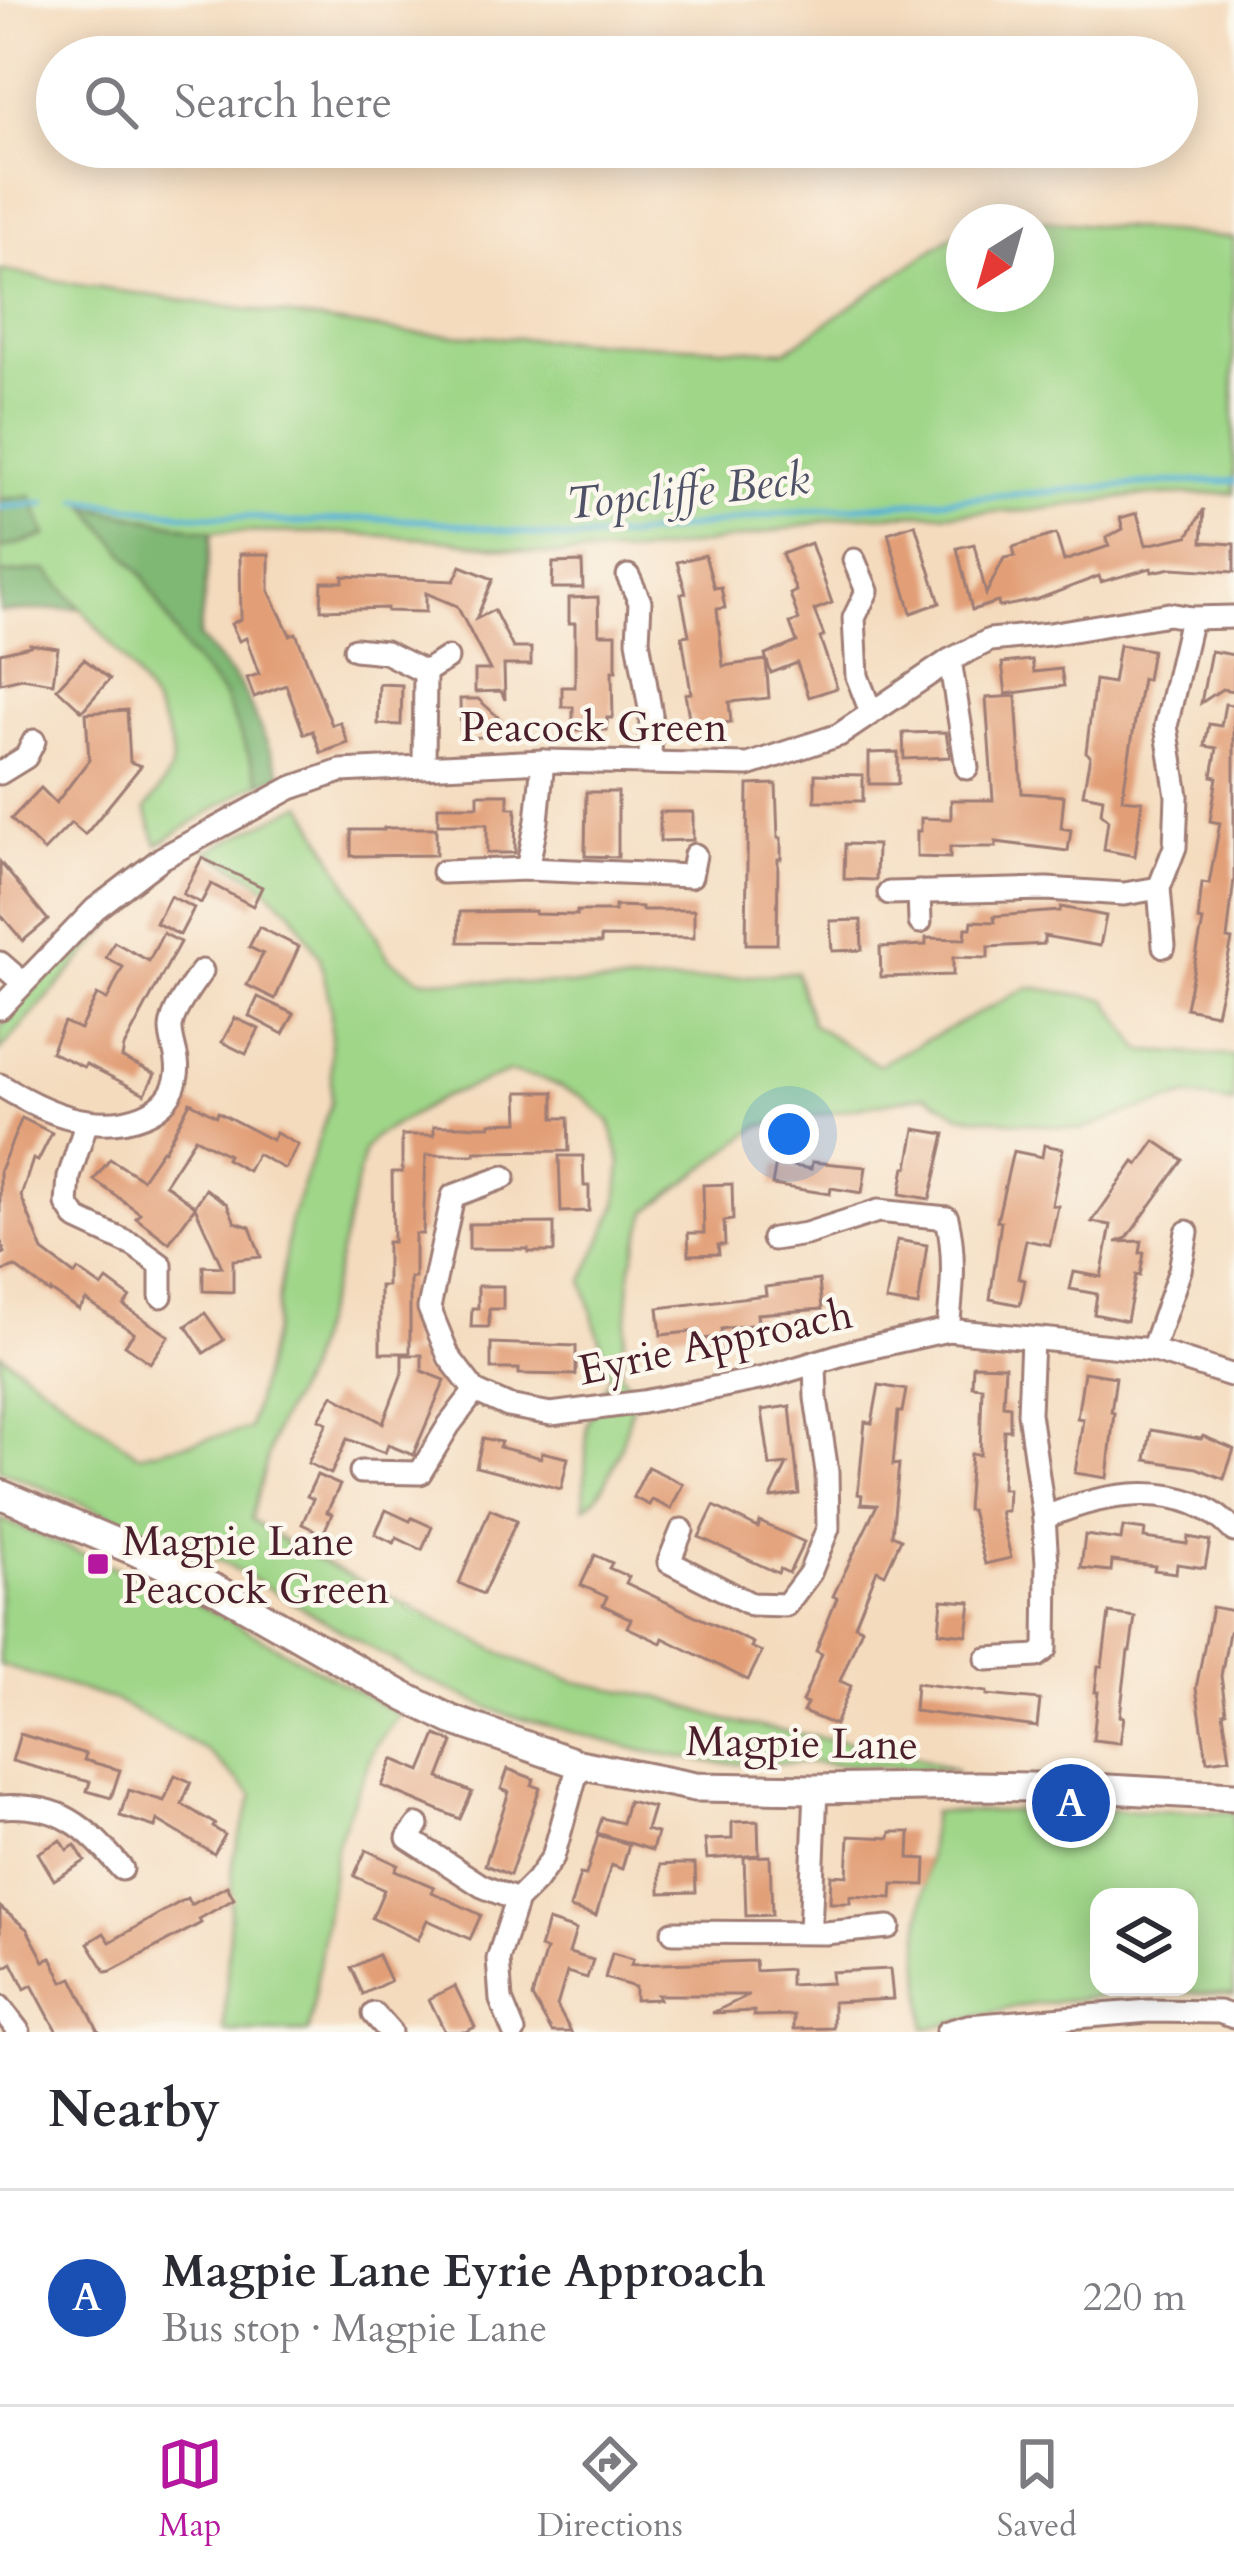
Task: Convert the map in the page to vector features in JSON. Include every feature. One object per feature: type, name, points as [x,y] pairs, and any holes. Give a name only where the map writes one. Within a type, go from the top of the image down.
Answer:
[{"type":"street","points":[[854,560],[867,591],[854,618],[856,676],[871,712]]},
{"type":"street","points":[[628,576],[640,602],[638,640],[652,716],[650,763]]},
{"type":"street","name":"Peacock Green","points":[[0,1008],[94,909],[162,858],[291,788],[341,771],[543,761],[748,765],[839,735],[950,660],[990,640],[1169,614],[1234,617]]},
{"type":"street","points":[[1164,946],[1160,888],[1175,847],[1177,796],[1166,725],[1191,618]]},
{"type":"street","points":[[355,649],[385,652],[425,672]]},
{"type":"street","points":[[425,672],[447,658]]},
{"type":"street","points":[[950,660],[967,768]]},
{"type":"street","points":[[424,766],[425,672]]},
{"type":"street","points":[[0,773],[26,757],[34,741]]},
{"type":"street","points":[[527,869],[543,761]]},
{"type":"street","points":[[443,872],[527,869],[691,876],[695,855]]},
{"type":"street","points":[[889,893],[1047,889],[1124,894],[1160,888]]},
{"type":"street","points":[[920,892],[920,922]]},
{"type":"street","points":[[0,963],[22,982]]},
{"type":"street","points":[[0,1085],[30,1103],[87,1121],[129,1119],[157,1111],[171,1094],[178,1073],[170,1026],[202,971]]},
{"type":"street","points":[[87,1121],[69,1177],[67,1204],[77,1219],[135,1246],[161,1265],[161,1296]]},
{"type":"street","points":[[362,1472],[424,1477],[449,1425],[475,1391],[449,1357],[429,1308],[453,1196],[504,1177]]},
{"type":"street","points":[[773,1238],[806,1234],[878,1211],[951,1210],[948,1330]]},
{"type":"street","points":[[1152,1350],[1180,1270],[1187,1232]]},
{"type":"street","name":"Eyrie Approach","points":[[475,1391],[508,1406],[551,1414],[644,1402],[764,1378],[948,1330],[1152,1350],[1234,1376]]},
{"type":"street","points":[[987,1659],[1036,1656],[1046,1649],[1048,1563],[1029,1414],[1032,1339]]},
{"type":"street","points":[[682,1530],[669,1562],[751,1604],[786,1605],[811,1574],[828,1528],[815,1363]]},
{"type":"street","points":[[1044,1518],[1069,1507],[1139,1493],[1173,1496],[1207,1509],[1234,1531]]},
{"type":"street","name":"Magpie Lane","points":[[0,1494],[219,1591],[452,1720],[579,1764],[695,1787],[1046,1787],[1234,1796]]},
{"type":"street","points":[[514,2032],[501,2000],[498,1959],[517,1900],[553,1857],[579,1764]]},
{"type":"street","points":[[810,1932],[817,1790]]},
{"type":"street","points":[[0,1807],[33,1806],[76,1822],[96,1837],[122,1869]]},
{"type":"street","points":[[418,1825],[408,1838],[482,1886],[517,1900]]},
{"type":"street","points":[[673,1932],[825,1934],[889,1927]]},
{"type":"street","points":[[0,2007],[19,2032]]},
{"type":"street","points":[[947,2032],[968,2026],[1149,2011],[1219,2012],[1234,2017]]},
{"type":"street","points":[[374,2014],[390,2032]]},
{"type":"green space","points":[[1054,222],[1234,238],[1234,493],[1136,496],[1028,511],[851,516],[639,553],[548,555],[443,540],[344,533],[212,532],[89,507],[144,577],[186,652],[223,694],[261,783],[157,845],[146,809],[171,768],[170,745],[146,692],[47,570],[0,574],[0,549],[46,536],[31,496],[0,500],[0,270],[408,333],[786,351],[946,240],[946,312],[1054,312]]},
{"type":"green space","points":[[31,495],[46,536],[0,549],[0,500]]},
{"type":"green space","points":[[87,507],[212,532],[199,637],[241,686],[281,774],[261,783],[223,694],[186,652],[144,577]]},
{"type":"green space","points":[[47,570],[80,608],[0,612],[0,574]]},
{"type":"green space","points":[[303,804],[389,959],[421,979],[571,985],[796,972],[812,1024],[878,1065],[1029,987],[1106,999],[1142,1051],[1234,1056],[1234,1103],[1187,1096],[1082,1130],[961,1115],[926,1095],[759,1126],[647,1212],[631,1266],[620,1373],[636,1391],[610,1473],[594,1500],[584,1507],[587,1424],[610,1377],[583,1281],[617,1205],[621,1163],[610,1122],[583,1097],[543,1079],[510,1072],[443,1097],[374,1137],[364,1151],[335,1275],[305,1373],[276,1427],[251,1519],[296,1549],[522,1663],[576,1682],[662,1698],[732,1722],[893,1750],[958,1771],[718,1763],[643,1751],[504,1714],[423,1678],[225,1563],[0,1470],[0,1353],[138,1455],[249,1429],[275,1323],[290,1222],[331,1103],[331,1008],[320,958],[293,913],[257,880],[207,851]]},
{"type":"green space","points":[[153,879],[0,1051],[0,1028],[30,991],[103,917]]},
{"type":"green space","points":[[0,1519],[220,1615],[399,1715],[375,1746],[337,1842],[309,2032],[224,2032],[233,1858],[253,1795],[207,1751],[114,1700],[0,1665]]},
{"type":"green space","points":[[933,1812],[1234,1812],[1234,1995],[1198,1993],[1198,1888],[1090,1888],[1090,1996],[1099,1996],[1015,2007],[925,2029],[919,1935]]},
{"type":"building","points":[[1204,509],[1202,542],[1234,544],[1234,572],[1172,568],[1152,572],[1151,568],[1101,582],[1099,576],[1036,600],[999,607],[998,602],[972,610],[957,548],[974,544],[986,594],[1004,558],[1015,556],[1013,547],[1056,534],[1064,561],[1109,546],[1106,538],[1123,529],[1120,518],[1137,513],[1146,545],[1188,536]]},
{"type":"building","points":[[915,524],[940,603],[911,613],[888,533]]},
{"type":"building","points":[[811,543],[832,603],[814,610],[837,688],[809,697],[797,663],[771,673],[765,655],[797,642],[790,623],[799,620],[790,594],[796,591],[782,554]]},
{"type":"building","points":[[240,554],[269,554],[269,591],[290,635],[296,633],[332,725],[340,722],[348,743],[321,753],[313,731],[304,734],[286,685],[254,697],[247,678],[259,674],[246,638],[239,641],[231,624],[241,619]]},
{"type":"building","points":[[705,555],[714,588],[721,587],[725,608],[717,609],[723,666],[766,660],[769,698],[729,702],[731,722],[694,727],[685,694],[691,693],[682,636],[689,635],[681,594],[686,593],[677,562]]},
{"type":"building","points":[[582,562],[583,588],[552,588],[553,563]]},
{"type":"building","points":[[461,566],[493,579],[476,619],[494,610],[513,648],[531,648],[531,665],[504,665],[505,700],[501,691],[475,692],[475,670],[490,670],[457,606],[426,593],[426,612],[321,610],[322,582],[343,582],[343,576],[454,581]]},
{"type":"building","points":[[598,597],[599,634],[616,634],[613,718],[607,718],[607,730],[573,730],[573,707],[562,707],[562,687],[575,687],[575,623],[569,623],[569,598]]},
{"type":"building","points":[[30,644],[58,648],[53,683],[22,678],[0,683],[0,653]]},
{"type":"building","points":[[1119,645],[1152,650],[1147,680],[1142,679],[1122,799],[1142,801],[1135,856],[1104,850],[1108,820],[1101,813],[1103,798],[1083,794],[1095,680],[1113,683]]},
{"type":"building","points":[[1211,651],[1234,655],[1234,691],[1222,689],[1201,703]]},
{"type":"building","points":[[84,659],[110,679],[82,711],[57,688]]},
{"type":"building","points":[[1032,660],[1034,672],[1061,669],[1064,686],[1006,694],[1002,663]]},
{"type":"building","points":[[379,684],[402,685],[401,725],[378,724]]},
{"type":"building","points":[[1016,696],[1022,793],[1064,796],[1061,828],[1071,830],[1068,851],[996,842],[996,847],[950,847],[950,858],[917,857],[921,818],[951,819],[951,800],[993,800],[986,698]]},
{"type":"building","points":[[460,699],[478,699],[506,724],[505,736],[461,738]]},
{"type":"building","points":[[1225,704],[1234,705],[1234,879],[1227,939],[1232,940],[1216,1014],[1186,1008],[1203,921],[1198,920],[1202,883],[1209,884],[1220,823],[1210,821],[1217,748],[1205,746],[1209,724],[1221,726]]},
{"type":"building","points":[[127,710],[130,762],[141,766],[85,835],[71,823],[44,851],[11,819],[41,788],[56,803],[89,760],[86,713]]},
{"type":"building","points":[[946,732],[950,757],[904,759],[903,733]]},
{"type":"building","points":[[898,752],[898,784],[869,784],[869,753]]},
{"type":"building","points":[[815,774],[863,775],[863,801],[815,801]]},
{"type":"building","points":[[776,784],[781,838],[777,944],[746,944],[748,785]]},
{"type":"building","points":[[586,792],[618,792],[618,857],[585,856]]},
{"type":"building","points":[[478,794],[508,794],[508,808],[516,808],[515,853],[487,853],[487,824],[438,824],[438,806],[478,806]]},
{"type":"building","points":[[660,812],[693,812],[693,840],[660,841]]},
{"type":"building","points":[[436,828],[436,855],[351,856],[351,830]]},
{"type":"building","points":[[845,844],[877,845],[876,880],[844,879]]},
{"type":"building","points":[[202,858],[262,887],[253,906],[211,884],[201,903],[183,894]]},
{"type":"building","points":[[0,862],[48,920],[23,941],[0,914]]},
{"type":"building","points":[[170,896],[194,908],[180,935],[156,923]]},
{"type":"building","points":[[615,906],[694,910],[694,938],[459,942],[460,912],[577,915],[577,911],[615,911]]},
{"type":"building","points":[[1061,907],[1106,916],[1100,946],[1044,936],[1044,944],[988,947],[988,958],[953,957],[953,975],[881,977],[880,947],[926,945],[926,938],[965,939],[972,921],[995,922],[994,916],[1060,911]]},
{"type":"building","points":[[861,920],[862,950],[832,951],[830,921]]},
{"type":"building","points":[[259,927],[299,947],[275,999],[247,985],[263,954],[249,947]]},
{"type":"building","points":[[163,933],[180,942],[122,1058],[155,1074],[145,1094],[51,1052],[64,1022],[80,1029],[97,995],[107,1000],[123,967],[106,958],[114,942],[149,961]]},
{"type":"building","points":[[258,997],[294,1014],[283,1034],[249,1016]]},
{"type":"building","points":[[235,1018],[259,1029],[246,1054],[222,1042]]},
{"type":"building","points":[[518,1092],[554,1092],[554,1118],[568,1118],[569,1151],[426,1155],[423,1234],[415,1234],[415,1278],[410,1278],[410,1353],[380,1353],[380,1286],[387,1286],[387,1242],[393,1242],[392,1172],[402,1172],[402,1135],[434,1135],[434,1126],[519,1122]]},
{"type":"building","points":[[190,1102],[272,1140],[276,1133],[298,1145],[285,1169],[257,1154],[248,1171],[195,1138],[165,1184],[195,1206],[206,1189],[227,1204],[235,1222],[250,1227],[261,1257],[233,1260],[233,1292],[203,1291],[203,1266],[222,1267],[195,1207],[169,1243],[136,1218],[140,1213],[94,1180],[110,1159],[142,1179],[164,1151]]},
{"type":"building","points":[[22,1118],[52,1133],[38,1161],[33,1159],[21,1196],[43,1251],[75,1275],[78,1270],[102,1287],[107,1280],[130,1297],[124,1306],[169,1336],[150,1363],[125,1345],[134,1333],[86,1300],[79,1310],[15,1267],[0,1272],[0,1255],[5,1253],[0,1239],[0,1170]]},
{"type":"building","points":[[915,1129],[945,1134],[930,1199],[900,1194]]},
{"type":"building","points":[[1155,1141],[1183,1160],[1127,1238],[1116,1242],[1142,1241],[1140,1253],[1144,1253],[1127,1321],[1094,1314],[1097,1294],[1070,1289],[1074,1272],[1101,1277],[1111,1225],[1092,1222],[1134,1162],[1138,1165]]},
{"type":"building","points":[[1044,1145],[1063,1149],[1050,1245],[1026,1240],[1018,1278],[1025,1280],[1020,1305],[990,1299],[1001,1222],[997,1221],[1013,1151],[1042,1157]]},
{"type":"building","points":[[559,1156],[583,1156],[589,1211],[561,1212]]},
{"type":"building","points":[[812,1162],[866,1167],[862,1193],[831,1188],[830,1194],[772,1185],[776,1163],[811,1169]]},
{"type":"building","points":[[732,1184],[733,1220],[724,1221],[725,1245],[718,1245],[719,1254],[689,1255],[688,1233],[704,1233],[703,1185]]},
{"type":"building","points":[[554,1223],[554,1252],[469,1249],[469,1224]]},
{"type":"building","points":[[897,1240],[927,1245],[918,1306],[886,1301]]},
{"type":"building","points":[[819,1280],[822,1309],[757,1314],[758,1324],[721,1329],[722,1337],[700,1339],[699,1331],[661,1335],[658,1308],[766,1295],[765,1287]]},
{"type":"building","points":[[478,1286],[503,1286],[503,1309],[489,1309],[489,1327],[471,1327],[472,1308],[478,1308]]},
{"type":"building","points":[[205,1313],[224,1340],[204,1353],[186,1326]]},
{"type":"building","points":[[491,1343],[576,1346],[576,1375],[491,1369]]},
{"type":"building","points":[[402,1355],[422,1355],[422,1371],[445,1380],[413,1455],[388,1445],[385,1453],[347,1439],[331,1474],[308,1463],[327,1423],[319,1419],[333,1395],[383,1423],[402,1373]]},
{"type":"building","points":[[973,1365],[1005,1366],[1003,1405],[1010,1406],[1010,1430],[1004,1430],[1002,1489],[1008,1489],[1007,1511],[1000,1511],[1011,1558],[985,1564],[971,1510],[967,1510],[971,1454],[980,1455],[982,1387],[972,1386]]},
{"type":"building","points":[[1084,1372],[1116,1377],[1107,1478],[1075,1473]]},
{"type":"building","points":[[879,1385],[906,1390],[902,1412],[898,1412],[893,1465],[899,1464],[892,1535],[901,1539],[885,1574],[877,1570],[855,1625],[862,1628],[840,1681],[851,1686],[835,1725],[803,1712],[807,1704],[802,1702],[822,1654],[816,1651],[837,1598],[833,1596],[877,1505],[861,1504],[858,1494],[865,1422],[872,1423]]},
{"type":"building","points":[[790,1406],[799,1494],[771,1498],[787,1464],[770,1466],[762,1410]]},
{"type":"building","points":[[1151,1430],[1203,1436],[1234,1449],[1224,1479],[1197,1468],[1146,1460]]},
{"type":"building","points":[[483,1438],[541,1458],[542,1452],[568,1458],[561,1489],[476,1467]]},
{"type":"building","points":[[648,1467],[683,1484],[671,1509],[633,1497]]},
{"type":"building","points":[[317,1475],[340,1485],[323,1534],[302,1524]]},
{"type":"building","points":[[714,1506],[758,1528],[760,1522],[804,1542],[789,1573],[780,1569],[778,1573],[699,1537]]},
{"type":"building","points":[[490,1509],[517,1520],[483,1594],[459,1583]]},
{"type":"building","points":[[386,1510],[432,1527],[422,1550],[375,1534]]},
{"type":"building","points":[[1123,1527],[1145,1530],[1144,1538],[1187,1544],[1188,1537],[1210,1541],[1205,1568],[1177,1564],[1176,1573],[1112,1561],[1111,1571],[1081,1568],[1085,1535],[1121,1540]]},
{"type":"building","points":[[595,1555],[629,1577],[626,1583],[753,1643],[751,1647],[762,1652],[748,1680],[663,1638],[661,1643],[627,1627],[631,1619],[603,1605],[607,1597],[581,1585]]},
{"type":"building","points":[[942,1600],[971,1602],[967,1635],[939,1632]]},
{"type":"building","points":[[1212,1607],[1234,1611],[1234,1633],[1229,1632],[1221,1676],[1230,1758],[1207,1761],[1196,1688]]},
{"type":"building","points":[[1109,1613],[1135,1617],[1120,1743],[1093,1740],[1098,1666],[1102,1666]]},
{"type":"building","points":[[916,1683],[1040,1700],[1037,1727],[914,1711]]},
{"type":"building","points":[[20,1734],[120,1770],[111,1798],[87,1791],[90,1782],[12,1761]]},
{"type":"building","points":[[436,1735],[453,1742],[439,1778],[472,1792],[460,1819],[382,1786],[393,1759],[421,1771]]},
{"type":"building","points":[[508,1769],[534,1779],[532,1785],[540,1788],[510,1875],[485,1865],[509,1792],[501,1789]]},
{"type":"building","points":[[175,1775],[191,1782],[182,1804],[225,1835],[214,1854],[157,1820],[155,1827],[120,1816],[128,1790],[164,1801]]},
{"type":"building","points":[[628,1801],[653,1807],[646,1830],[657,1833],[652,1850],[597,1833],[602,1818],[622,1823]]},
{"type":"building","points":[[758,1821],[759,1855],[707,1859],[705,1840],[732,1839],[732,1822]]},
{"type":"building","points":[[891,1832],[910,1832],[909,1858],[926,1859],[925,1885],[893,1884],[892,1898],[850,1896],[850,1903],[830,1903],[831,1875],[847,1876],[849,1836],[890,1838]]},
{"type":"building","points":[[598,1835],[629,1844],[622,1869],[611,1865],[596,1916],[570,1908]]},
{"type":"building","points":[[61,1840],[67,1850],[75,1845],[85,1861],[54,1880],[38,1853]]},
{"type":"building","points":[[366,1850],[398,1865],[395,1870],[434,1887],[432,1892],[481,1915],[470,1939],[427,1920],[418,1940],[372,1918],[384,1890],[354,1876]]},
{"type":"building","points":[[770,1856],[772,1915],[746,1916],[744,1857]]},
{"type":"building","points":[[695,1864],[696,1892],[660,1893],[660,1865]]},
{"type":"building","points":[[227,1886],[234,1899],[199,1919],[201,1923],[111,1971],[106,1972],[88,1943],[104,1933],[110,1942],[187,1898],[191,1905]]},
{"type":"building","points":[[0,1907],[27,1929],[44,1961],[51,1958],[63,1982],[72,1978],[99,2032],[57,2032],[32,1985],[25,1989],[12,1963],[5,1967],[0,1957]]},
{"type":"building","points":[[548,1921],[576,1930],[569,1953],[593,1960],[587,1978],[567,1972],[557,2006],[571,2032],[552,2032],[532,1997],[546,1950],[540,1948]]},
{"type":"building","points":[[612,1953],[633,1959],[631,1965],[755,1961],[756,1971],[790,1969],[790,1985],[832,1983],[831,1972],[890,1969],[893,1999],[833,2002],[833,2028],[794,2029],[794,2015],[712,2013],[749,1995],[657,1995],[659,1999],[635,2000],[635,1987],[605,1978]]},
{"type":"building","points":[[378,1955],[390,1981],[363,1994],[351,1968]]},
{"type":"building","points":[[455,1986],[475,2027],[445,2032],[429,1999]]},
{"type":"waterway","name":"Topcliffe Beck","points":[[78,500],[290,523],[370,518],[431,521],[569,539],[634,536],[781,513],[1234,481]]},
{"type":"waterway","name":"Topcliffe Beck","points":[[0,507],[45,503]]},
{"type":"place","name":"Magpie Lane Peacock Green","points":[[98,1564]]},
{"type":"place","name":"Magpie Lane Eyrie Approach","points":[[1071,1803]]}]
